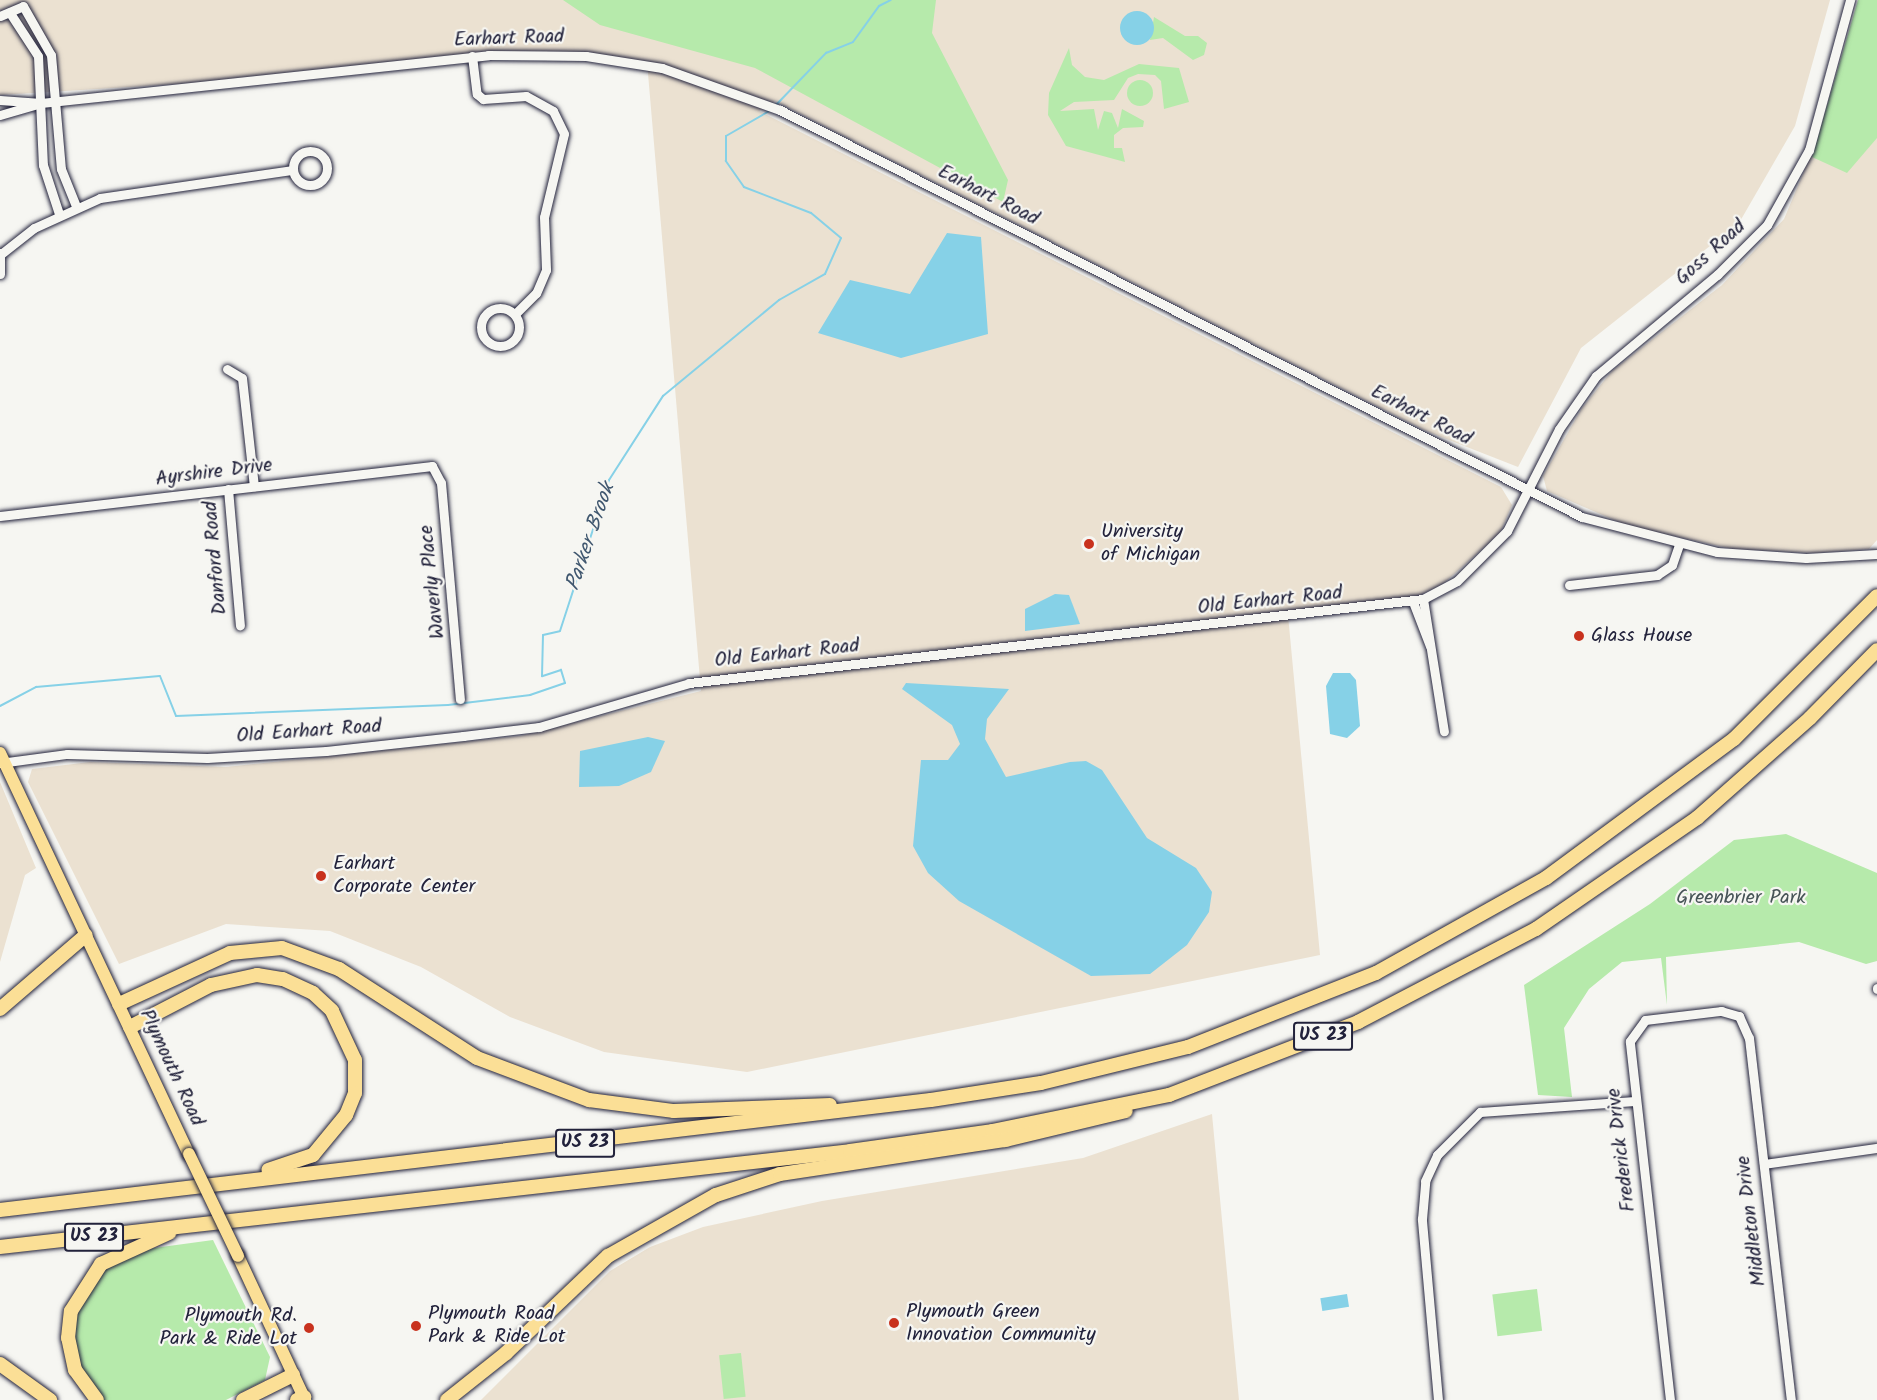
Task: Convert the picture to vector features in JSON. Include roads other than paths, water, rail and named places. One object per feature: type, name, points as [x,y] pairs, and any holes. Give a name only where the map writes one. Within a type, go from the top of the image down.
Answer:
[{"type":"highway","name":"US 23","points":[[0,1210],[931,1100],[1041,1083],[1188,1047],[1323,996],[1428,947],[1546,878],[1673,789],[1794,682],[1877,596]]},
{"type":"highway","name":"US 23","points":[[0,1247],[950,1138],[1169,1095],[1358,1022],[1545,924],[1697,818],[1777,749],[1877,650]]},
{"type":"highway","points":[[0,1009],[86,935]]},
{"type":"highway","points":[[119,1004],[230,953],[282,948],[339,969],[477,1058],[589,1101],[674,1111],[931,1100]]},
{"type":"highway","points":[[130,1027],[233,978],[283,978],[313,993],[332,1011],[355,1060],[355,1092],[346,1115],[313,1155],[283,1168],[156,1191]]},
{"type":"highway","points":[[447,1400],[506,1353],[608,1256],[716,1195],[821,1166],[1005,1140],[1169,1095]]},
{"type":"highway","points":[[96,1400],[75,1370],[68,1338],[71,1311],[86,1281],[126,1249],[188,1226]]},
{"type":"highway","points":[[0,1364],[50,1400]]},
{"type":"highway","points":[[243,1400],[293,1375]]},
{"type":"main road","name":"Plymouth Road","points":[[1,759],[238,1256],[302,1399]]},
{"type":"street","name":"Goss Road","points":[[1527,490],[1575,402],[1596,376],[1717,275],[1767,225],[1809,150],[1850,0]]},
{"type":"street","points":[[0,16],[22,6],[51,55],[57,102],[61,169],[76,206]]},
{"type":"street","points":[[10,13],[38,56],[43,165],[59,214]]},
{"type":"street","name":"Earhart Road","points":[[0,100],[57,102],[472,57],[620,59],[745,95],[780,110],[1582,517],[1679,545],[1778,558],[1877,554]]},
{"type":"street","points":[[472,57],[477,94],[483,99],[526,96],[553,111],[564,134],[544,218],[546,270],[536,293],[515,314]]},
{"type":"street","name":"Earhart Road","points":[[0,115],[41,103]]},
{"type":"street","points":[[0,274],[1,254],[59,214],[76,206],[129,190],[293,170]]},
{"type":"street","points":[[505,308],[515,314],[519,333],[510,344],[497,346],[485,340],[480,328],[487,312],[505,308]]},
{"type":"street","points":[[227,369],[242,378],[254,486]]},
{"type":"street","name":"Ayrshire Drive","points":[[0,516],[432,466]]},
{"type":"street","name":"Waverly Place","points":[[432,466],[441,483],[460,699]]},
{"type":"street","name":"Danford Road","points":[[228,489],[240,625]]},
{"type":"street","name":"Old Earhart Road","points":[[1,759],[79,753],[207,758],[463,736],[539,727],[689,683],[1418,600],[1480,562],[1507,531],[1527,490]]},
{"type":"street","points":[[1569,585],[1657,575],[1672,565],[1679,545]]},
{"type":"street","points":[[1418,600],[1430,646],[1443,731]]},
{"type":"street","name":"Frederick Drive","points":[[1670,1400],[1630,1041],[1645,1020],[1722,1011],[1739,1016],[1749,1038]]},
{"type":"street","name":"Middleton Drive","points":[[1749,1038],[1791,1400]]},
{"type":"street","points":[[1438,1400],[1422,1219],[1425,1181],[1437,1155],[1480,1113],[1635,1101]]},
{"type":"street","points":[[1764,1164],[1877,1148]]},
{"type":"water","points":[[1137,11],[1149,16],[1154,28],[1149,40],[1137,45],[1125,40],[1120,28],[1125,16]]},
{"type":"water","points":[[947,233],[981,237],[988,334],[901,358],[818,333],[850,280],[910,294]]},
{"type":"water","points":[[1055,594],[1069,595],[1080,624],[1025,631],[1025,609]]},
{"type":"water","points":[[1333,673],[1350,673],[1356,680],[1360,726],[1347,738],[1330,734],[1326,686]]},
{"type":"water","points":[[906,683],[1009,689],[987,719],[985,739],[1006,777],[1070,762],[1086,761],[1102,770],[1147,838],[1196,868],[1212,892],[1209,912],[1187,945],[1150,974],[1091,976],[959,901],[928,873],[913,846],[921,760],[948,760],[960,744],[952,725],[902,689]]},
{"type":"water","points":[[648,737],[665,741],[651,772],[619,786],[579,787],[580,751]]},
{"type":"water","points":[[1347,1294],[1349,1307],[1322,1311],[1320,1298]]},
{"type":"waterway","name":"Parker Brook","points":[[775,106],[826,53],[853,42],[879,6],[891,0]]},
{"type":"waterway","name":"Parker Brook","points":[[0,706],[36,687],[160,676],[176,716],[448,705],[530,695],[565,683],[561,670],[542,676],[543,635],[560,631],[609,480],[663,396],[779,300],[825,274],[841,238],[811,213],[744,187],[726,161],[726,136],[771,110]]},
{"type":"place","name":"University of Michigan","points":[[1089,544]]},
{"type":"place","name":"Glass House","points":[[1579,636]]},
{"type":"place","name":"Earhart Corporate Center","points":[[321,876]]},
{"type":"place","name":"Plymouth Green Innovation Community","points":[[894,1323]]},
{"type":"place","name":"Plymouth Road Park & Ride Lot","points":[[416,1326]]},
{"type":"place","name":"Plymouth Rd. Park & Ride Lot","points":[[309,1328]]},
{"type":"park label","name":"Greenbrier Park","points":[[1741,898]]}]
